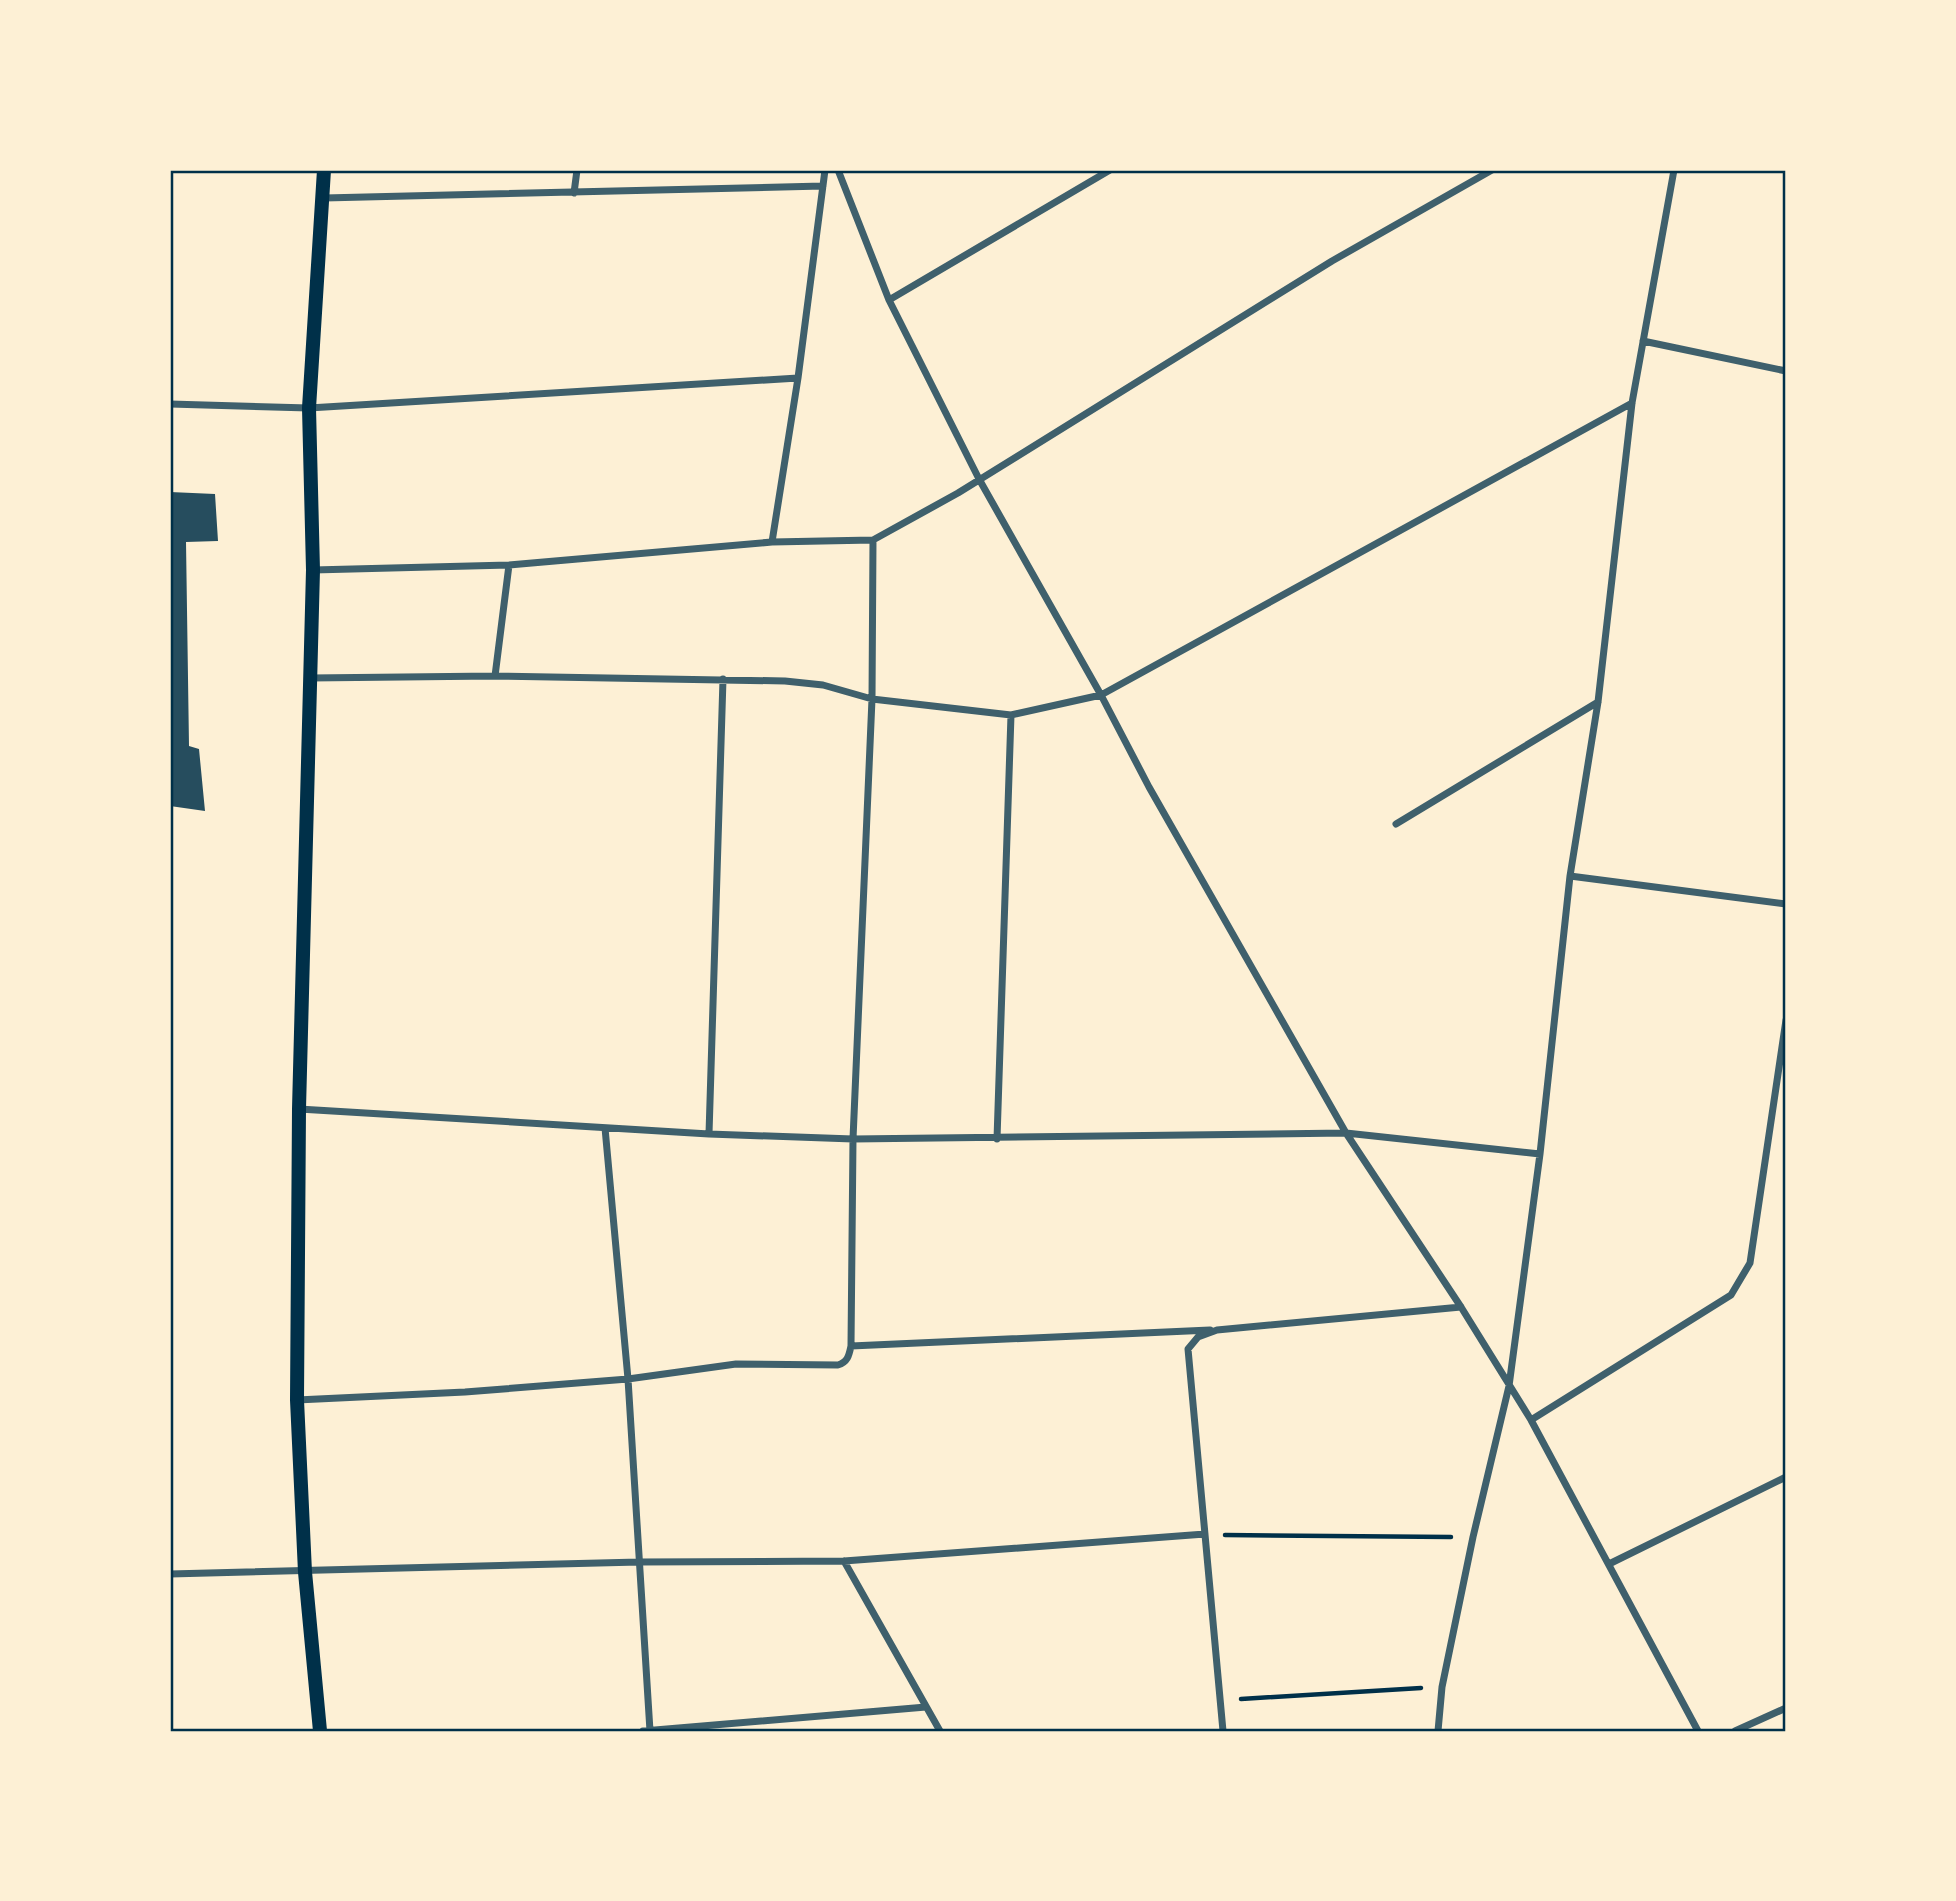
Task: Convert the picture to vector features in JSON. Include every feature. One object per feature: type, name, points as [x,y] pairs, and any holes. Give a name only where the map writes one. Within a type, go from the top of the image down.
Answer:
[{"type":"main road","points":[[320,1731],[305,1572],[297,1400],[299,1109],[313,570],[309,408],[324,170]]},
{"type":"street","points":[[574,193],[577,170]]},
{"type":"street","points":[[772,542],[799,378],[825,170]]},
{"type":"street","points":[[838,170],[889,300],[979,479],[1101,695],[1149,787],[1346,1133],[1461,1307],[1531,1420],[1698,1731]]},
{"type":"street","points":[[889,300],[1110,170]]},
{"type":"street","points":[[313,570],[509,565],[772,542],[873,540],[958,493],[1332,261],[1492,170]]},
{"type":"street","points":[[1438,1731],[1442,1687],[1473,1537],[1509,1386],[1540,1154],[1570,876],[1598,702],[1632,404],[1674,170]]},
{"type":"street","points":[[324,198],[823,186]]},
{"type":"street","points":[[1643,341],[1786,371]]},
{"type":"street","points":[[170,404],[309,408],[799,378]]},
{"type":"street","points":[[310,678],[495,676],[785,681],[823,685],[872,699],[1011,715],[1101,695],[1632,404]]},
{"type":"street","points":[[297,1400],[465,1392],[628,1379],[736,1364],[838,1365],[848,1358],[851,1346],[853,1139],[872,699],[873,540]]},
{"type":"street","points":[[495,676],[509,565]]},
{"type":"street","points":[[709,1135],[723,679]]},
{"type":"street","points":[[1396,824],[1598,702]]},
{"type":"street","points":[[996,1139],[1011,715]]},
{"type":"street","points":[[1570,876],[1786,904]]},
{"type":"street","points":[[1531,1420],[1731,1295],[1750,1263],[1786,1020]]},
{"type":"street","points":[[299,1109],[709,1135],[853,1139],[1346,1133],[1540,1154]]},
{"type":"street","points":[[605,1128],[628,1379],[650,1731]]},
{"type":"street","points":[[851,1346],[1217,1330],[1461,1307]]},
{"type":"street","points":[[1217,1330],[1198,1338],[1188,1349],[1223,1731]]},
{"type":"street","points":[[1609,1564],[1786,1477]]},
{"type":"street","points":[[170,1574],[639,1562],[844,1561],[1205,1534]]},
{"type":"street","points":[[844,1561],[940,1731]]},
{"type":"street","points":[[643,1731],[926,1707]]},
{"type":"street","points":[[1735,1731],[1786,1708]]},
{"type":"path","points":[[1205,1534],[1473,1537]]},
{"type":"path","points":[[1221,1701],[1442,1687]]},
{"type":"building","points":[[170,492],[215,494],[218,541],[186,542],[189,746],[199,749],[205,811],[170,806]]}]
